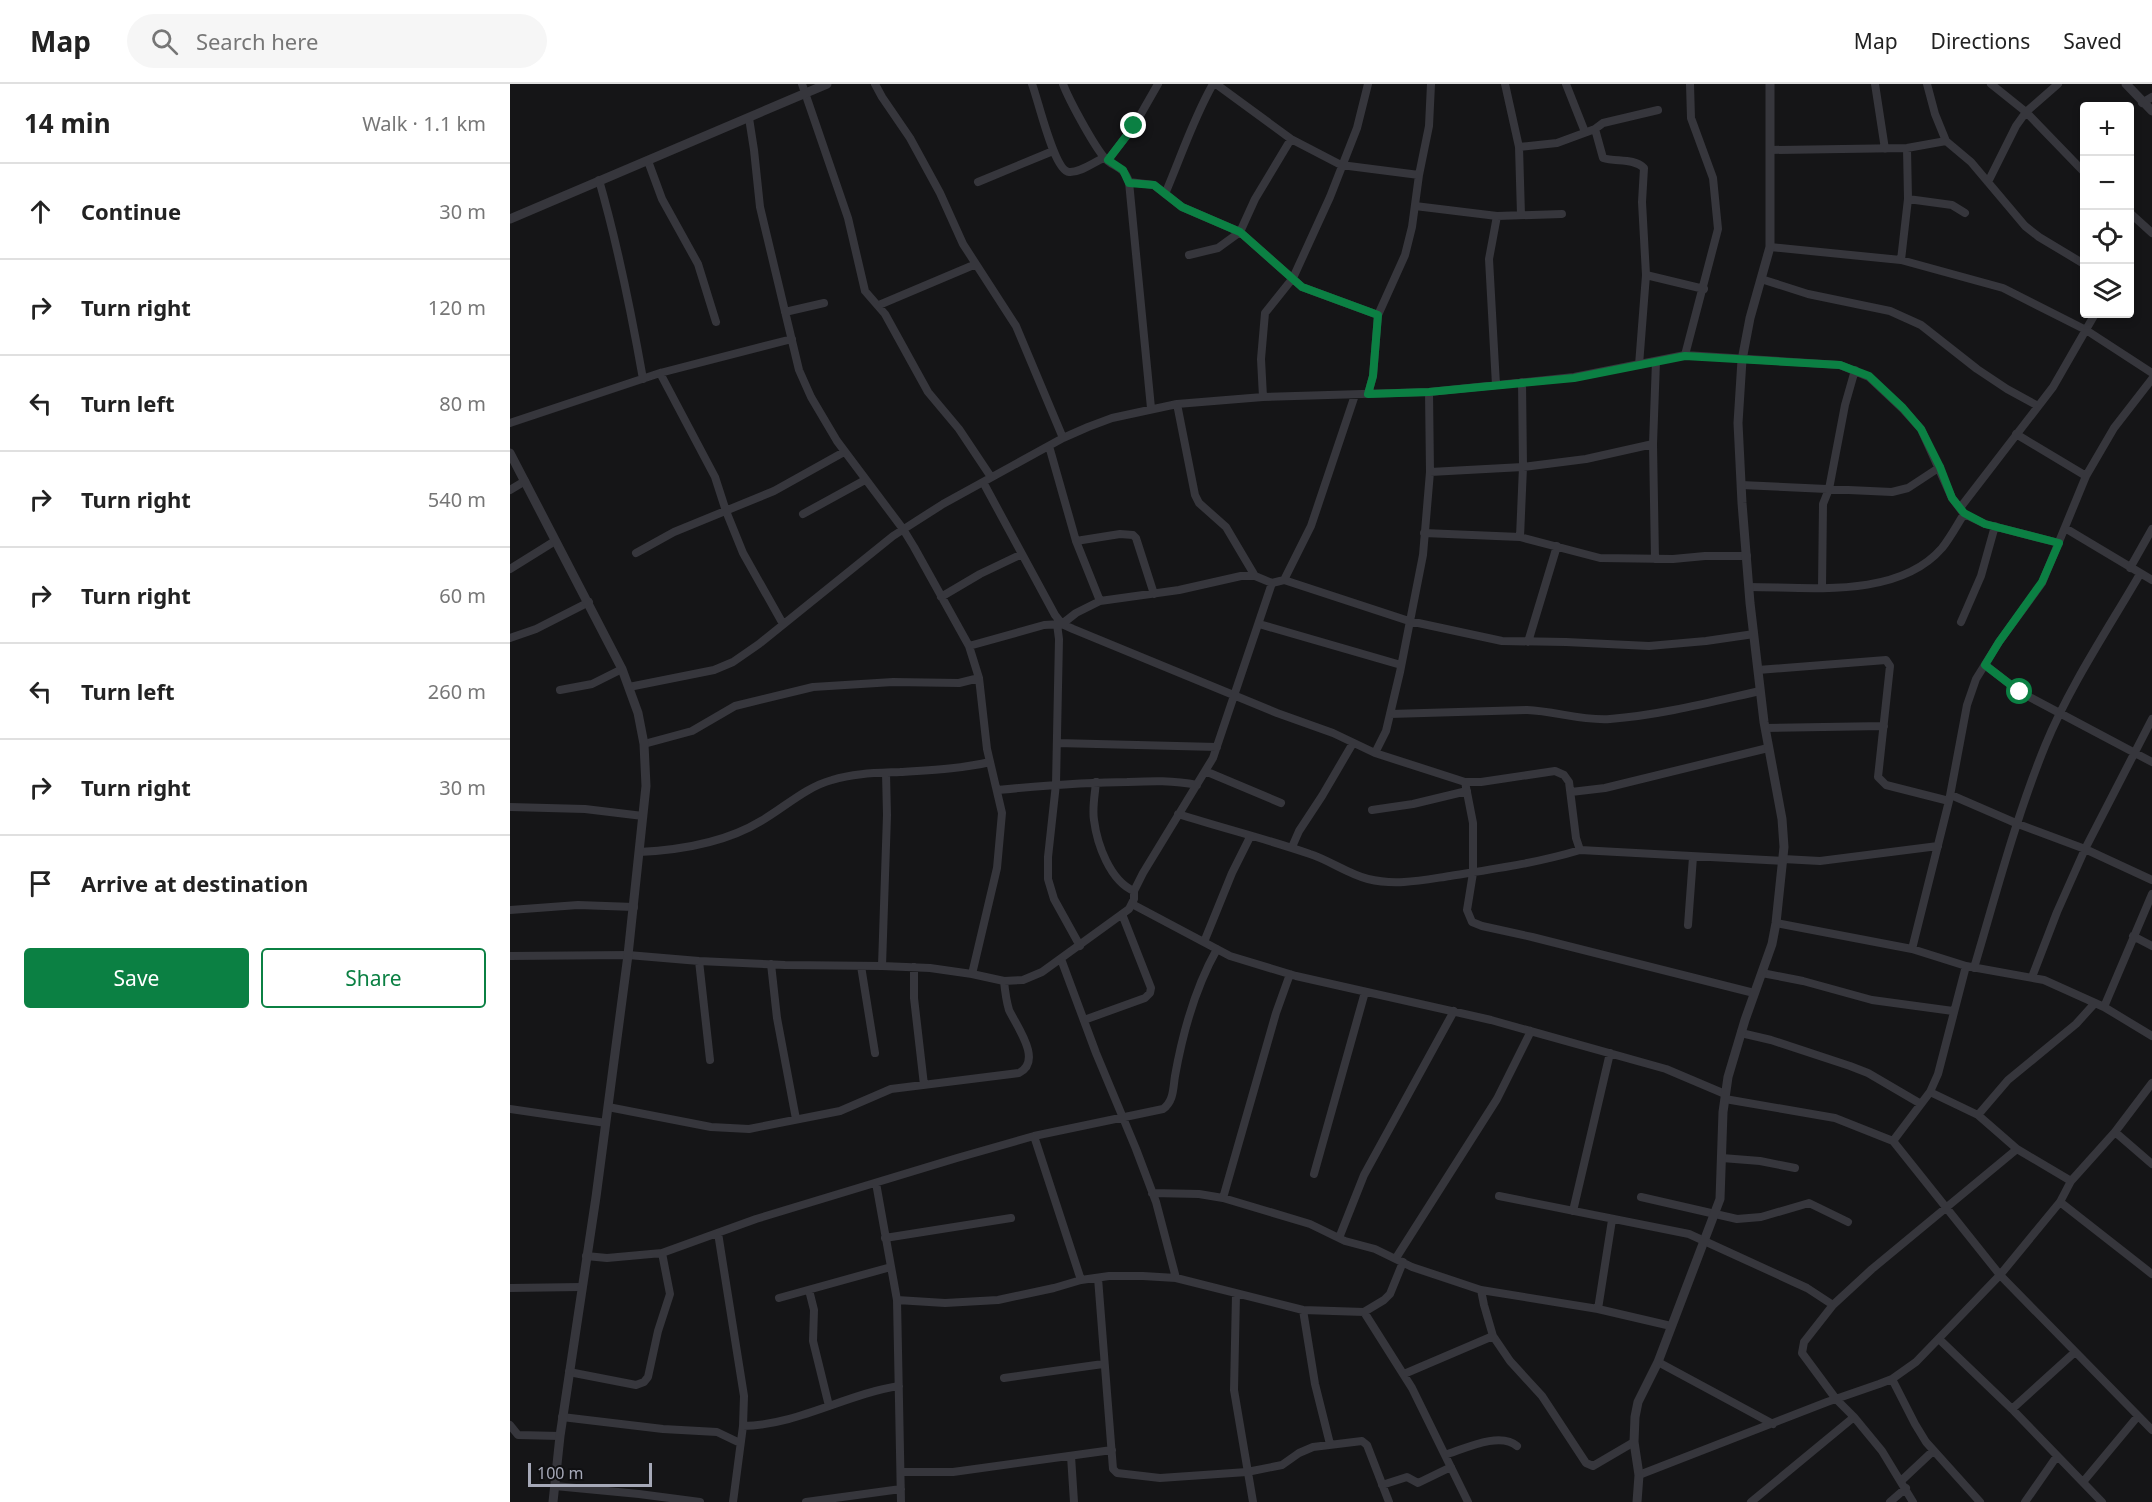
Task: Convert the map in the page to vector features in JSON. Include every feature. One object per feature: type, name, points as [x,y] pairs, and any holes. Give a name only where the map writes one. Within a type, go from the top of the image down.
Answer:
[{"type":"street","points":[[510,219],[749,118],[804,88],[827,84]]},
{"type":"street","points":[[875,84],[910,138],[944,201],[963,244],[1016,326],[1063,438]]},
{"type":"street","points":[[1032,84],[1053,151],[1063,170],[1067,172],[1076,171],[1106,159],[1134,126],[1158,84]]},
{"type":"street","points":[[1063,84],[1106,159],[1123,170],[1129,183],[1151,408]]},
{"type":"street","points":[[1165,194],[1182,156],[1192,125],[1215,84],[1291,138],[1341,165],[1419,175]]},
{"type":"street","points":[[1263,397],[1261,359],[1265,314],[1293,278],[1330,197],[1357,128],[1368,84]]},
{"type":"street","points":[[1368,394],[1373,376],[1378,315],[1405,255],[1415,206],[1428,126],[1431,84]]},
{"type":"street","points":[[1505,84],[1519,147],[1521,215]]},
{"type":"street","points":[[1566,84],[1585,132]]},
{"type":"street","points":[[1685,356],[1718,229],[1713,178],[1691,118],[1690,84]]},
{"type":"street","points":[[1637,1502],[1639,1475],[1634,1442],[1638,1402],[1658,1362],[1715,1213],[1722,1187],[1725,1096],[1741,1033],[1762,973],[1776,922],[1783,860],[1784,833],[1765,728],[1749,587],[1738,423],[1742,360],[1750,318],[1770,247],[1770,84]]},
{"type":"street","points":[[1875,84],[1885,149]]},
{"type":"street","points":[[1927,84],[1935,114],[1946,141],[1971,162],[2025,226],[2080,261]]},
{"type":"street","points":[[1991,84],[2026,112],[2080,167]]},
{"type":"street","points":[[1988,183],[2016,126],[2026,112],[2058,84]]},
{"type":"street","points":[[2126,84],[2152,111]]},
{"type":"street","points":[[804,88],[848,218],[865,291],[879,305],[928,392],[959,429],[991,477]]},
{"type":"street","points":[[2142,103],[2152,97]]},
{"type":"street","points":[[1519,147],[1557,143],[1595,129],[1604,123],[1658,110]]},
{"type":"street","points":[[749,118],[760,207],[799,370],[811,397],[844,452],[903,529],[969,646],[979,678],[990,762],[1002,813],[997,868],[972,974]]},
{"type":"street","points":[[1595,129],[1603,158],[1634,162],[1644,168],[1642,202],[1646,275],[1639,365]]},
{"type":"street","points":[[1189,255],[1218,248],[1240,232],[1255,199],[1291,138]]},
{"type":"street","points":[[1770,150],[1907,148],[1946,141]]},
{"type":"street","points":[[1901,260],[1908,199],[1907,148]]},
{"type":"street","points":[[978,182],[1053,151]]},
{"type":"street","points":[[648,161],[662,199],[698,264],[716,322]]},
{"type":"street","points":[[599,180],[618,246],[643,379]]},
{"type":"street","points":[[1129,183],[1154,185],[1182,207],[1240,232],[1302,287],[1378,315]]},
{"type":"street","points":[[1908,199],[1952,205],[1965,213]]},
{"type":"street","points":[[1415,206],[1497,216],[1562,214]]},
{"type":"street","points":[[1496,385],[1490,259],[1497,216]]},
{"type":"street","points":[[2134,217],[2152,233]]},
{"type":"street","points":[[1770,247],[1901,260],[2003,288],[2086,330],[2152,374]]},
{"type":"street","points":[[879,305],[976,264]]},
{"type":"street","points":[[1646,275],[1704,289]]},
{"type":"street","points":[[1761,279],[1808,294],[1890,311],[1922,325],[1977,369],[2038,406]]},
{"type":"street","points":[[785,312],[824,303]]},
{"type":"street","points":[[1749,587],[1870,585],[1910,572],[1926,562],[1942,548],[1962,511],[2016,434],[2053,387],[2093,318]]},
{"type":"street","points":[[510,423],[660,373],[792,339]]},
{"type":"street","points":[[629,687],[714,670],[733,662],[903,529],[991,477],[1063,438],[1112,418],[1177,404],[1263,397],[1429,392],[1574,378],[1685,356],[1840,365],[1869,376],[1921,429],[1952,498],[1962,511],[1985,524],[2059,543]]},
{"type":"street","points":[[1655,559],[1653,444],[1656,361]]},
{"type":"street","points":[[1822,587],[1823,504],[1829,489],[1845,405],[1855,370]]},
{"type":"street","points":[[660,373],[715,477],[743,553],[783,624]]},
{"type":"street","points":[[1912,949],[1950,798],[1967,705],[1976,679],[2042,582],[2086,476],[2115,428],[2149,390],[2152,379]]},
{"type":"street","points":[[1520,537],[1523,466],[1522,382]]},
{"type":"street","points":[[1376,753],[1386,731],[1423,555],[1430,472],[1429,392]]},
{"type":"street","points":[[1284,580],[1311,526],[1355,395]]},
{"type":"street","points":[[1177,404],[1195,495],[1199,503],[1226,527],[1255,576]]},
{"type":"street","points":[[2016,434],[2086,476]]},
{"type":"street","points":[[1430,472],[1586,459],[1653,444]]},
{"type":"street","points":[[1049,446],[1076,541],[1100,601]]},
{"type":"street","points":[[636,553],[674,531],[780,488],[844,452]]},
{"type":"street","points":[[510,453],[622,669],[638,713],[644,744],[646,786],[628,956],[606,1123],[562,1417],[553,1502]]},
{"type":"street","points":[[1741,484],[1900,491],[1940,467]]},
{"type":"street","points":[[803,514],[865,480]]},
{"type":"street","points":[[510,490],[525,481]]},
{"type":"street","points":[[983,482],[1060,624],[1056,784],[1048,857],[1048,879],[1054,899],[1080,946]]},
{"type":"street","points":[[1961,622],[1981,576],[1995,526]]},
{"type":"street","points":[[2065,528],[2152,580]]},
{"type":"street","points":[[2130,568],[2152,529]]},
{"type":"street","points":[[1424,533],[1520,537],[1600,558],[1747,556]]},
{"type":"street","points":[[1076,541],[1120,534],[1133,535],[1154,594]]},
{"type":"street","points":[[510,569],[555,540]]},
{"type":"street","points":[[1528,642],[1557,546]]},
{"type":"street","points":[[941,597],[980,574],[1022,554]]},
{"type":"street","points":[[1893,1141],[1930,1092],[1938,1074],[1953,1011],[2044,746],[2060,712],[2140,574]]},
{"type":"street","points":[[969,646],[1012,633],[1060,624],[1100,601],[1255,576],[1272,583],[1284,580],[1409,621],[1502,641],[1649,646],[1754,634]]},
{"type":"street","points":[[510,956],[628,956],[699,962],[882,966],[972,974],[1004,981],[1023,980],[1042,972],[1080,946],[1132,904],[1134,891],[1213,758],[1272,583]]},
{"type":"street","points":[[510,638],[536,629],[589,602]]},
{"type":"street","points":[[1060,624],[1376,753],[1464,782],[1481,782],[1555,771],[1564,775],[1569,782],[1576,838],[1580,850]]},
{"type":"street","points":[[1259,624],[1401,665]]},
{"type":"street","points":[[1758,670],[1886,660],[1890,666],[1878,777],[1881,781],[1887,785],[1950,798],[2085,849],[2152,880]]},
{"type":"street","points":[[1985,665],[2020,692],[2152,762]]},
{"type":"street","points":[[560,690],[592,684],[622,669]]},
{"type":"street","points":[[644,744],[699,728],[735,706],[813,687],[893,682],[959,683],[979,678]]},
{"type":"street","points":[[1390,714],[1527,710],[1579,719],[1610,719],[1668,711],[1760,692]]},
{"type":"street","points":[[2032,977],[2085,849],[2152,719]]},
{"type":"street","points":[[1765,728],[1884,726]]},
{"type":"street","points":[[1292,847],[1299,831],[1353,742]]},
{"type":"street","points":[[1057,743],[1217,747]]},
{"type":"street","points":[[1571,792],[1605,788],[1768,748]]},
{"type":"street","points":[[639,852],[691,847],[734,835],[760,822],[812,788],[831,780],[862,773],[947,770],[990,762]]},
{"type":"street","points":[[1205,771],[1281,803]]},
{"type":"street","points":[[882,966],[887,815],[886,773]]},
{"type":"street","points":[[997,790],[1096,782],[1172,781],[1197,785]]},
{"type":"street","points":[[1096,782],[1093,818],[1098,838],[1119,880],[1126,888],[1134,891]]},
{"type":"street","points":[[1464,782],[1473,823],[1473,873],[1467,910],[1472,922],[1754,993]]},
{"type":"street","points":[[1372,810],[1413,804],[1455,792],[1467,791]]},
{"type":"street","points":[[510,807],[585,809],[643,816]]},
{"type":"street","points":[[1178,814],[1250,837],[1292,847],[1368,879],[1397,882],[1421,881],[1545,861],[1580,850],[1693,857],[1820,861],[1938,846]]},
{"type":"street","points":[[1204,942],[1250,837]]},
{"type":"street","points":[[1688,926],[1693,857]]},
{"type":"street","points":[[2104,1007],[2152,894]]},
{"type":"street","points":[[1132,904],[1230,956],[1290,974],[1532,1031],[1666,1069],[1725,1096],[1835,1118],[1893,1141],[2000,1275],[2152,1430]]},
{"type":"street","points":[[510,910],[578,905],[634,907]]},
{"type":"street","points":[[1084,1020],[1145,998],[1150,993],[1151,988],[1122,914]]},
{"type":"street","points":[[1776,922],[1912,949],[1970,967],[2032,977],[2058,985],[2104,1007],[2152,1036]]},
{"type":"street","points":[[2133,936],[2152,946]]},
{"type":"street","points":[[586,1256],[607,1258],[662,1252],[876,1183],[1034,1136],[1156,1112],[1168,1105],[1173,1093],[1179,1058],[1197,987],[1217,949]]},
{"type":"street","points":[[1061,959],[1152,1193],[1176,1278]]},
{"type":"street","points":[[699,962],[710,1060]]},
{"type":"street","points":[[771,964],[777,1018],[796,1119]]},
{"type":"street","points":[[861,966],[875,1053]]},
{"type":"street","points":[[914,968],[914,998],[924,1085]]},
{"type":"street","points":[[1762,973],[1803,981],[1872,1000],[1953,1011]]},
{"type":"street","points":[[1223,1198],[1276,1013],[1290,974]]},
{"type":"street","points":[[608,1107],[729,1129],[749,1129],[840,1111],[891,1089],[1019,1073],[1026,1070],[1029,1064],[1027,1051],[1023,1036],[1005,998],[1004,981]]},
{"type":"street","points":[[1314,1174],[1365,992]]},
{"type":"street","points":[[1978,1114],[2008,1080],[2076,1024],[2095,1003]]},
{"type":"street","points":[[1339,1238],[1364,1175],[1454,1011]]},
{"type":"street","points":[[897,1300],[945,1303],[998,1300],[1081,1280],[1120,1276],[1176,1278],[1303,1310],[1364,1312],[1390,1294],[1399,1260],[1497,1100],[1532,1031]]},
{"type":"street","points":[[1741,1033],[1771,1040],[1868,1073],[1921,1104]]},
{"type":"street","points":[[1573,1211],[1610,1053]]},
{"type":"street","points":[[1639,1475],[1893,1379],[1916,1362],[1940,1340],[2000,1275],[2060,1202],[2071,1181],[2115,1132],[2152,1083]]},
{"type":"street","points":[[1930,1092],[1978,1114],[2017,1149],[2071,1181]]},
{"type":"street","points":[[510,1109],[606,1123]]},
{"type":"street","points":[[2115,1132],[2152,1164]]},
{"type":"street","points":[[1034,1136],[1081,1280]]},
{"type":"street","points":[[1913,1502],[1882,1451],[1836,1399],[1802,1353],[1802,1348],[1804,1342],[1833,1305],[1872,1269],[2017,1149]]},
{"type":"street","points":[[1722,1158],[1760,1161],[1796,1168]]},
{"type":"street","points":[[876,1183],[897,1300],[901,1502]]},
{"type":"street","points":[[1152,1193],[1199,1194],[1223,1198],[1310,1224],[1339,1238],[1375,1249],[1481,1290],[1598,1309],[1671,1326]]},
{"type":"street","points":[[1498,1196],[1689,1234],[1807,1288],[1833,1305]]},
{"type":"street","points":[[1641,1197],[1725,1217],[1748,1219],[1809,1203],[1848,1222]]},
{"type":"street","points":[[2060,1202],[2152,1274]]},
{"type":"street","points":[[885,1238],[1011,1218]]},
{"type":"street","points":[[1598,1309],[1612,1220]]},
{"type":"street","points":[[718,1233],[744,1396],[743,1426],[733,1502]]},
{"type":"street","points":[[569,1372],[636,1385],[644,1382],[648,1377],[658,1331],[670,1294],[662,1252]]},
{"type":"street","points":[[779,1298],[891,1266]]},
{"type":"street","points":[[1098,1278],[1113,1468],[1117,1473],[1160,1478],[1247,1472],[1282,1465],[1299,1453],[1330,1444],[1365,1442],[1389,1502]]},
{"type":"street","points":[[510,1288],[581,1287]]},
{"type":"street","points":[[809,1290],[814,1310],[813,1341],[829,1406]]},
{"type":"street","points":[[1481,1290],[1493,1336],[1517,1370],[1542,1396],[1589,1466],[1593,1466],[1634,1442]]},
{"type":"street","points":[[1236,1294],[1234,1390],[1253,1502]]},
{"type":"street","points":[[1303,1310],[1315,1384],[1330,1444]]},
{"type":"street","points":[[1364,1312],[1404,1374],[1468,1502]]},
{"type":"street","points":[[1404,1374],[1493,1336]]},
{"type":"street","points":[[1940,1340],[2012,1409],[2102,1502]]},
{"type":"street","points":[[2012,1409],[2075,1352]]},
{"type":"street","points":[[1658,1362],[1773,1424]]},
{"type":"street","points":[[1004,1378],[1103,1364]]},
{"type":"street","points":[[1893,1379],[1915,1424],[1933,1451],[1980,1502]]},
{"type":"street","points":[[743,1426],[761,1426],[783,1421],[867,1392],[899,1386]]},
{"type":"street","points":[[2083,1482],[2138,1416]]},
{"type":"street","points":[[562,1417],[663,1429],[717,1432],[740,1443]]},
{"type":"street","points":[[1751,1502],[1854,1417]]},
{"type":"street","points":[[510,1425],[518,1435],[560,1436]]},
{"type":"street","points":[[1445,1455],[1492,1440],[1503,1439],[1517,1446]]},
{"type":"street","points":[[902,1472],[953,1472],[1112,1450]]},
{"type":"street","points":[[1890,1502],[1933,1451]]},
{"type":"street","points":[[1071,1456],[1074,1502]]},
{"type":"street","points":[[2025,1502],[2057,1456]]},
{"type":"street","points":[[1382,1485],[1403,1478],[1418,1483],[1451,1467]]},
{"type":"street","points":[[555,1486],[628,1492],[700,1502]]},
{"type":"street","points":[[806,1502],[901,1489]]},
{"type":"route","points":[[1134,126],[1108,160],[1123,170],[1129,183],[1154,185],[1182,207],[1240,232],[1302,287],[1378,315],[1373,376],[1368,394],[1429,392],[1574,378],[1685,356],[1840,365],[1869,376],[1903,408],[1921,429],[1952,498],[1964,513],[1985,524],[2037,535],[2059,543],[2042,582],[1985,665],[2020,692]]}]
